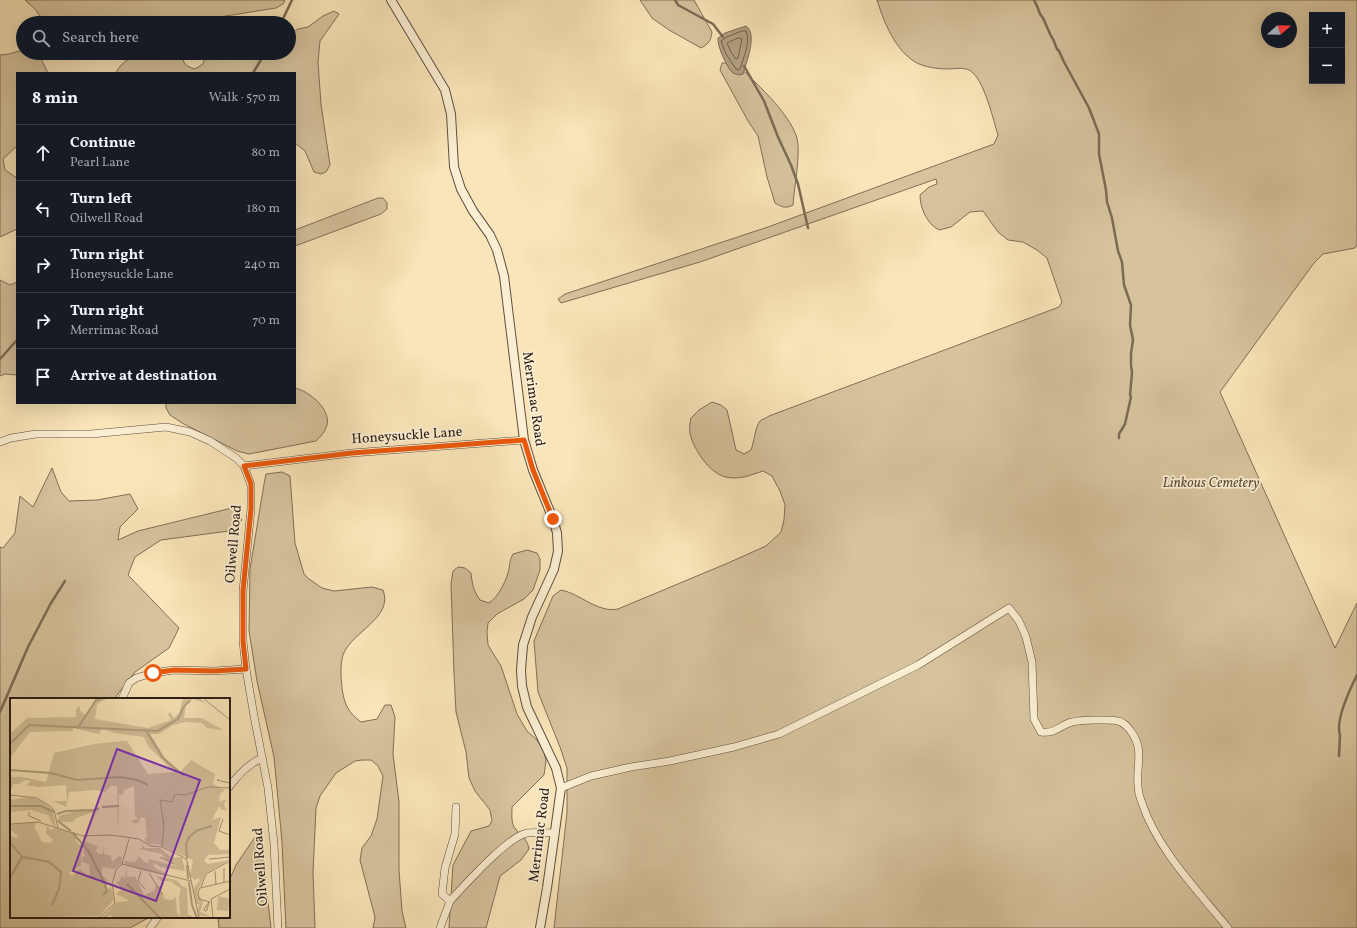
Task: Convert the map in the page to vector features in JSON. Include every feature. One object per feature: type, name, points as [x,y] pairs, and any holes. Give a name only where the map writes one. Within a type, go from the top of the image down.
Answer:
[{"type":"street","name":"Merrimac Road","points":[[392,0],[445,90],[451,114],[454,167],[461,189],[490,235],[497,250],[504,276],[524,440],[533,470],[553,519],[557,533],[558,551],[554,570],[532,617],[523,645],[521,670],[522,686],[527,707],[556,768],[561,788],[540,928]]},
{"type":"street","name":"Oilwell Road","points":[[0,442],[11,438],[36,434],[91,434],[166,427],[190,432],[210,441],[236,458],[244,466],[251,484],[251,509],[243,591],[243,641],[246,669],[268,788],[274,844],[278,928]]},
{"type":"street","name":"Honeysuckle Lane","points":[[244,466],[352,453],[524,440]]},
{"type":"street","points":[[561,788],[591,776],[734,747],[779,734],[918,665],[1010,608],[1019,621],[1026,637],[1032,662],[1034,719],[1041,732],[1048,733],[1072,722],[1111,720],[1119,721],[1128,727],[1138,743],[1140,756],[1138,785],[1146,816],[1156,835],[1171,857],[1228,928]]},
{"type":"street","points":[[122,698],[129,683],[136,678],[153,673],[174,670],[214,671],[246,669]]},
{"type":"street","points":[[230,786],[251,763],[262,758]]},
{"type":"street","points":[[450,901],[442,894],[445,868],[455,834],[456,807]]},
{"type":"street","points":[[440,928],[450,901],[483,866],[515,838],[526,833],[555,833]]},
{"type":"street","points":[[150,928],[157,918]]},
{"type":"green space","points":[[25,0],[285,0],[283,4],[276,8],[226,16],[40,16],[36,10]]},
{"type":"green space","points":[[640,0],[694,0],[712,32],[709,42],[701,48],[669,30],[652,18]]},
{"type":"green space","name":"Linkous Cemetery","points":[[877,0],[1357,0],[1357,245],[1355,248],[1323,254],[1314,263],[1220,392],[1335,648],[1357,603],[1357,928],[554,928],[567,813],[567,768],[538,692],[534,641],[553,596],[561,590],[575,595],[596,606],[618,609],[766,546],[781,532],[784,520],[785,505],[772,476],[763,471],[745,477],[731,478],[720,475],[714,471],[698,453],[690,431],[691,418],[699,410],[712,402],[721,405],[727,410],[736,450],[744,454],[751,450],[760,421],[769,416],[1059,307],[1062,302],[1047,258],[1023,242],[1008,240],[998,232],[983,211],[970,212],[951,227],[939,230],[931,224],[921,205],[920,195],[929,187],[937,184],[936,179],[700,262],[561,303],[558,299],[565,294],[768,227],[994,144],[998,135],[991,111],[985,93],[973,73],[968,69],[943,69],[928,67],[917,63],[902,51],[891,35]]},
{"type":"green space","points":[[334,11],[339,14],[320,41],[318,62],[321,104],[330,165],[326,172],[321,174],[314,172],[305,151],[296,144],[296,72],[117,72],[121,65],[128,60],[183,60],[189,67],[195,69],[203,64],[204,60],[296,60],[296,30],[308,27],[323,16]]},
{"type":"green space","points":[[16,52],[16,60],[42,60],[48,72],[16,72],[16,147],[3,159],[5,170],[16,177],[16,229],[0,237],[0,55]]},
{"type":"green space","points":[[722,63],[735,63],[779,108],[793,128],[797,138],[798,153],[793,205],[784,207],[775,203],[767,177],[758,136],[720,70]]},
{"type":"green space","points":[[378,198],[383,198],[387,203],[387,209],[381,214],[296,246],[296,230]]},
{"type":"green space","points":[[0,280],[10,285],[16,282],[16,375],[5,374],[0,376]]},
{"type":"green space","points":[[296,388],[306,393],[318,402],[326,413],[327,425],[323,434],[316,441],[249,454],[237,451],[182,423],[170,415],[166,408],[166,404],[296,404]]},
{"type":"green space","points":[[52,468],[61,492],[69,501],[97,500],[130,494],[138,509],[120,527],[118,540],[138,531],[232,508],[242,520],[229,531],[161,540],[135,557],[128,575],[179,628],[169,648],[135,672],[115,698],[10,698],[10,918],[148,918],[130,928],[0,928],[0,547],[3,548],[15,533],[20,496],[33,507]]},
{"type":"green space","points":[[282,472],[290,476],[295,543],[304,574],[322,588],[334,591],[372,587],[383,590],[385,600],[383,609],[347,647],[343,655],[341,680],[345,703],[353,715],[361,722],[377,719],[385,705],[391,705],[395,717],[393,754],[399,802],[399,870],[402,911],[406,928],[373,928],[375,917],[360,860],[362,848],[371,836],[377,819],[383,776],[378,766],[371,760],[362,760],[355,761],[336,773],[320,796],[316,808],[313,872],[315,928],[286,928],[282,842],[274,757],[257,681],[249,631],[250,569],[266,474]]},
{"type":"green space","points":[[527,550],[537,553],[540,559],[540,570],[533,590],[524,599],[497,614],[488,623],[487,632],[488,645],[501,666],[517,714],[527,731],[537,740],[544,752],[546,761],[544,775],[512,807],[513,825],[525,839],[529,849],[521,860],[500,876],[486,928],[449,928],[453,865],[471,831],[489,826],[492,821],[490,810],[475,791],[469,778],[466,752],[456,712],[451,584],[453,571],[458,567],[465,568],[471,573],[476,594],[480,600],[489,603],[498,594],[503,585],[513,554]]},
{"type":"green space","points":[[255,837],[261,842],[271,928],[219,928],[218,918],[230,918],[230,879],[236,865]]},
{"type":"water","points":[[746,26],[751,35],[750,49],[743,74],[739,75],[733,73],[728,67],[723,57],[718,38],[725,33]]},
{"type":"waterway","points":[[284,16],[292,0]]},
{"type":"waterway","points":[[675,0],[678,5],[713,24],[723,37]]},
{"type":"waterway","points":[[1034,0],[1057,49],[1089,108],[1099,134],[1099,154],[1107,202],[1112,218],[1118,251],[1122,262],[1124,285],[1131,305],[1130,325],[1133,340],[1131,353],[1131,397],[1125,424],[1119,434],[1119,438]]},
{"type":"waterway","points":[[254,72],[261,60]]},
{"type":"waterway","points":[[744,66],[764,101],[791,165],[798,184],[808,228]]},
{"type":"waterway","points":[[0,359],[16,341]]},
{"type":"waterway","points":[[0,712],[28,647],[51,603],[65,581]]},
{"type":"waterway","points":[[1339,756],[1339,729],[1341,713],[1357,675]]},
{"type":"route","points":[[153,673],[174,670],[214,671],[246,669],[243,641],[243,591],[251,509],[251,484],[244,466],[352,453],[524,440],[533,470],[553,519]]}]
